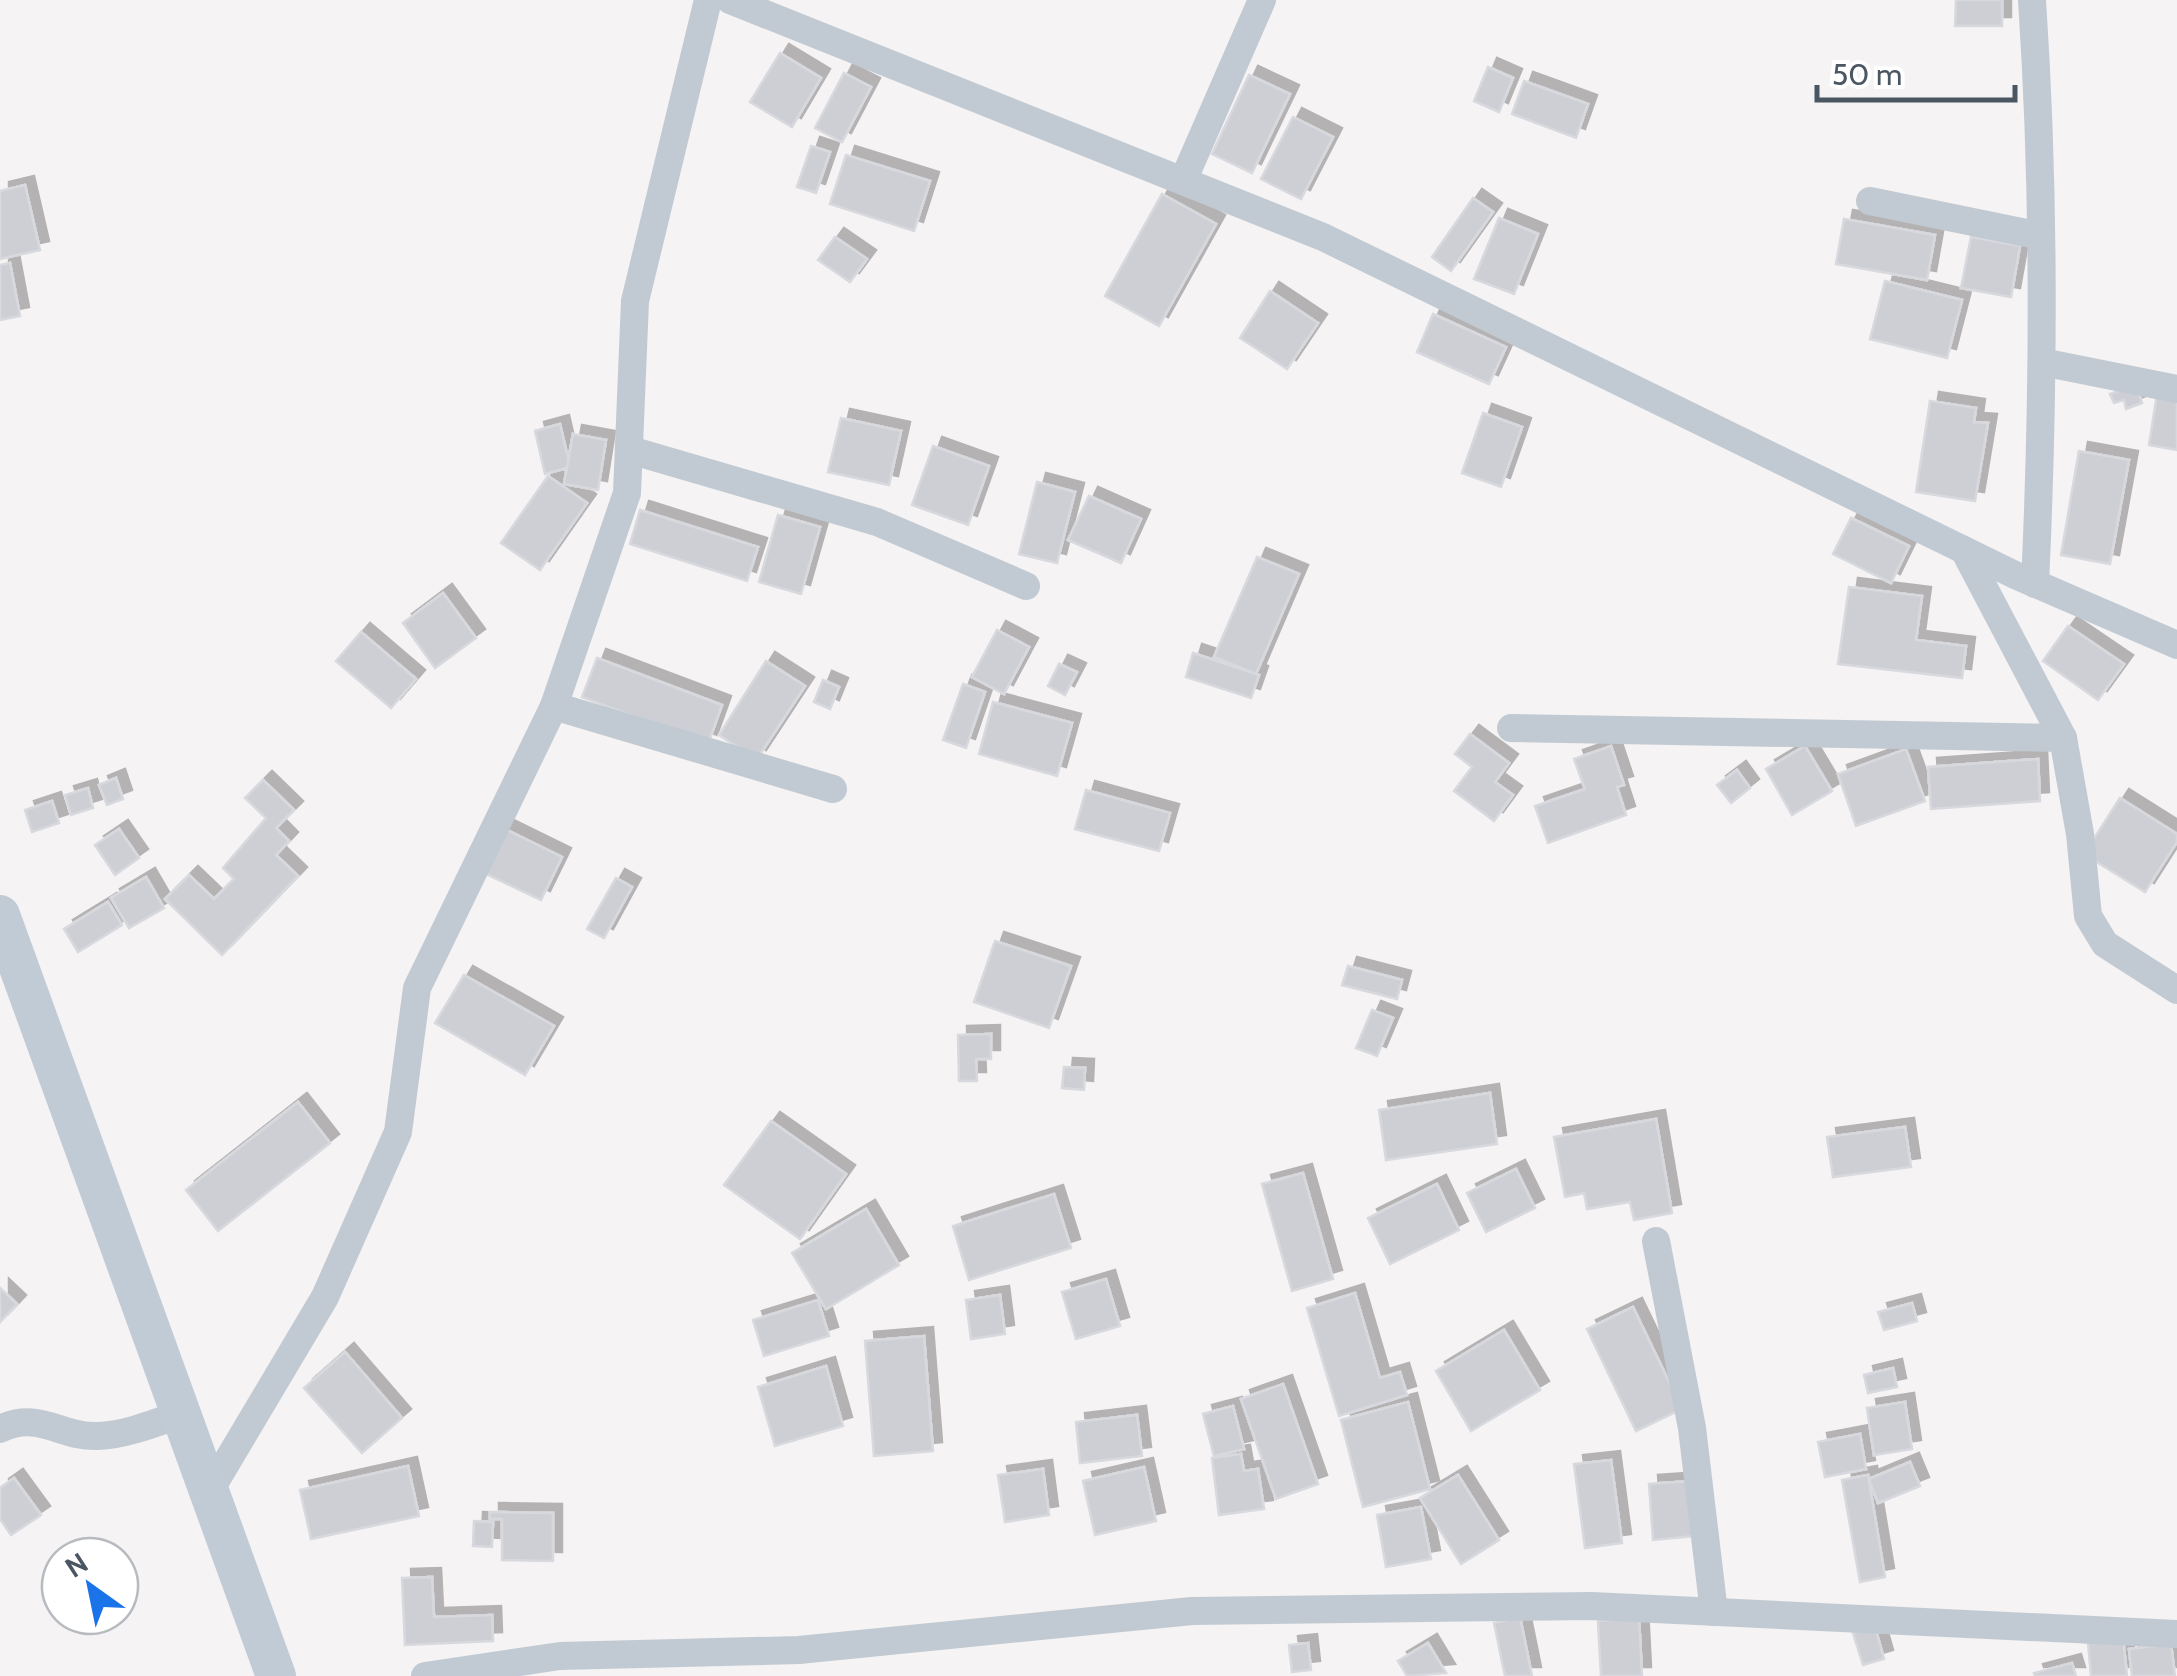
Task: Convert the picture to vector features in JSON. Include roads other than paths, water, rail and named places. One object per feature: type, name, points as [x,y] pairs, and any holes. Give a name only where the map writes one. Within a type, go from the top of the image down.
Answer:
[{"type":"main road","points":[[0,915],[276,1676]]},
{"type":"street","points":[[209,1492],[326,1297],[398,1132],[417,988],[554,706],[627,492],[634,301],[708,0]]},
{"type":"street","points":[[730,0],[1323,237],[2035,584],[2177,645]]},
{"type":"street","points":[[1183,181],[1262,0]]},
{"type":"street","points":[[2032,0],[2040,115],[2042,362],[2035,584]]},
{"type":"street","points":[[1870,200],[2040,236]]},
{"type":"street","points":[[2042,362],[2177,388]]},
{"type":"street","points":[[630,450],[877,522],[1026,586]]},
{"type":"street","points":[[1964,550],[2063,738],[2080,834],[2088,916],[2105,944],[2177,990]]},
{"type":"street","points":[[554,706],[834,789]]},
{"type":"street","points":[[1511,728],[2063,738]]},
{"type":"street","points":[[1656,1240],[1692,1428],[1714,1612]]},
{"type":"street","points":[[0,1429],[17,1421],[50,1424],[95,1437],[181,1414]]},
{"type":"street","points":[[425,1676],[560,1656],[799,1650],[1192,1612],[1592,1606],[2177,1634]]}]
